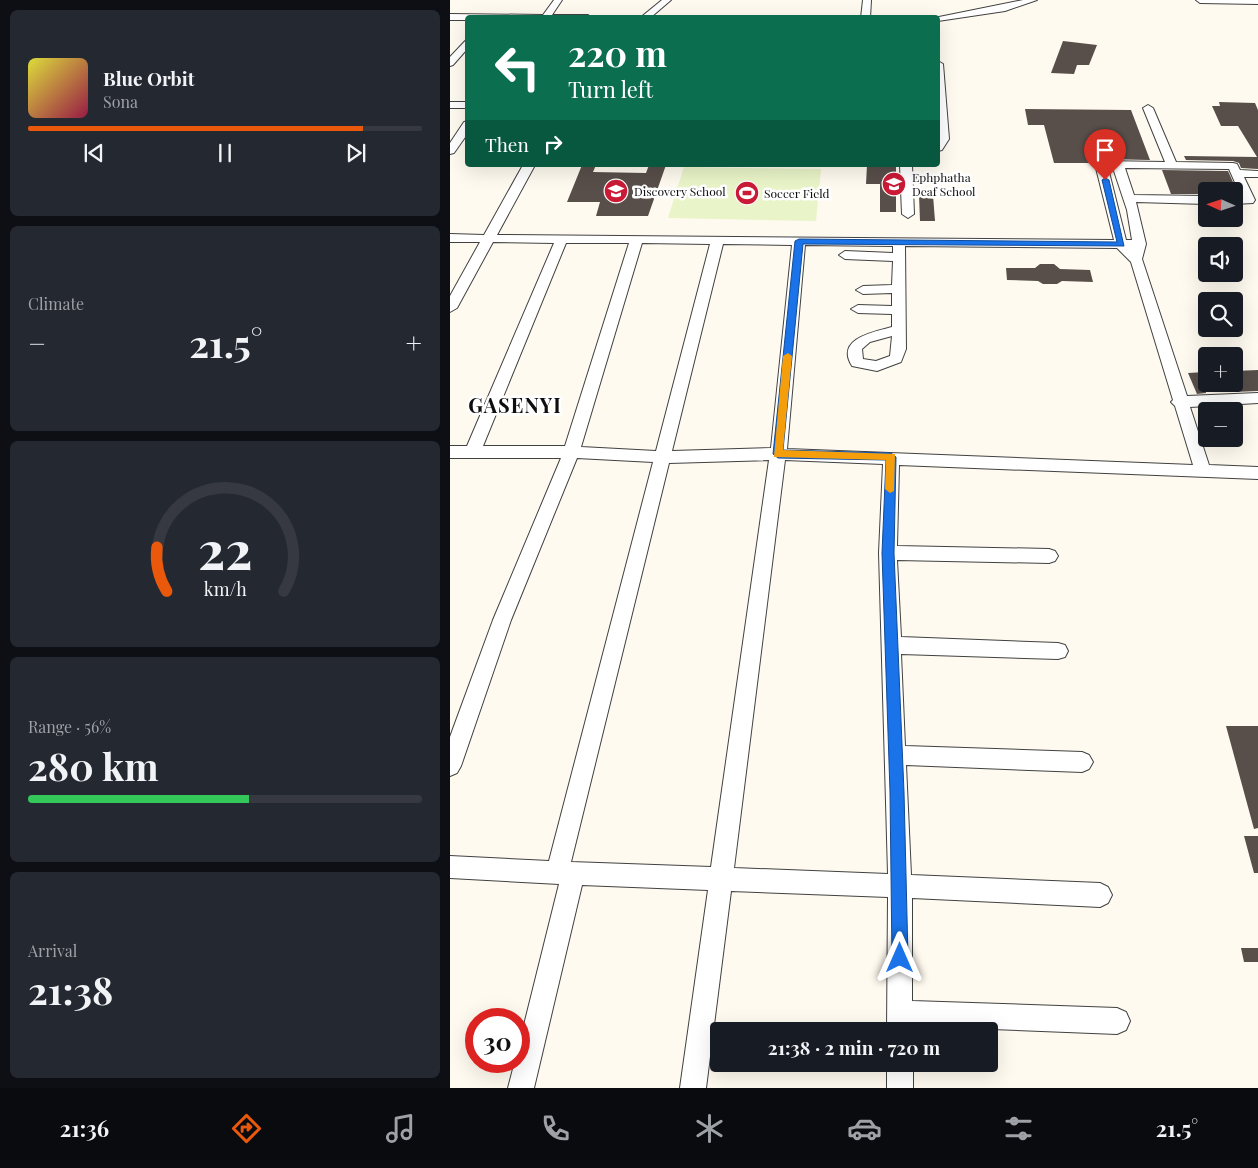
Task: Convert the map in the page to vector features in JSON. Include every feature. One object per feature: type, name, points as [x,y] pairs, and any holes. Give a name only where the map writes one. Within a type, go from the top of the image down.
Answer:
[{"type":"street","points":[[547,15],[558,0]]},
{"type":"street","points":[[648,15],[667,0]]},
{"type":"street","points":[[866,15],[868,0]]},
{"type":"street","points":[[940,18],[1005,8],[1033,0]]},
{"type":"street","points":[[1200,0],[1258,0]]},
{"type":"street","points":[[450,17],[465,17]]},
{"type":"street","points":[[450,63],[465,45]]},
{"type":"street","points":[[940,90],[944,139],[940,145]]},
{"type":"street","points":[[450,105],[465,105]]},
{"type":"street","points":[[1148,108],[1172,165]]},
{"type":"street","points":[[450,151],[465,128]]},
{"type":"street","points":[[1203,472],[1137,261],[1121,244],[1101,164],[1233,166],[1254,200]]},
{"type":"street","points":[[1118,164],[1129,198],[1140,244],[1137,261]]},
{"type":"street","points":[[450,308],[528,167]]},
{"type":"street","points":[[906,167],[908,214]]},
{"type":"street","points":[[1236,173],[1258,174]]},
{"type":"street","points":[[1129,198],[1198,200]]},
{"type":"street","points":[[450,238],[1140,244]]},
{"type":"street","points":[[473,452],[561,240]]},
{"type":"street","points":[[450,766],[502,620],[571,452],[636,240]]},
{"type":"street","points":[[520,1088],[565,873],[716,241]]},
{"type":"street","points":[[693,1088],[778,454],[799,241]]},
{"type":"street","points":[[899,242],[899,329]]},
{"type":"street","points":[[845,256],[899,257]]},
{"type":"street","points":[[863,290],[899,289]]},
{"type":"street","points":[[858,309],[899,310]]},
{"type":"street","points":[[1180,402],[1258,398]]},
{"type":"street","points":[[450,452],[571,452],[664,457],[778,454],[1258,473]]},
{"type":"street","points":[[891,457],[888,553],[900,885],[900,1022]]},
{"type":"street","points":[[888,553],[1049,556]]},
{"type":"street","points":[[891,645],[1058,651]]},
{"type":"street","points":[[896,756],[1082,762]]},
{"type":"street","points":[[450,867],[720,881],[900,885],[1100,895]]},
{"type":"street","points":[[998,1022],[1117,1022]]},
{"type":"street","points":[[900,1072],[900,1088]]},
{"type":"green space","name":"Soccer Field","points":[[684,167],[821,169],[816,221],[668,218]]},
{"type":"building","points":[[1063,41],[1097,45],[1089,65],[1077,65],[1074,74],[1051,73]]},
{"type":"building","points":[[1219,102],[1255,103],[1258,110],[1258,169],[1241,168],[1239,163],[1233,161],[1186,160],[1184,156],[1257,157],[1238,126],[1221,126],[1212,106],[1220,106]]},
{"type":"building","points":[[1025,109],[1131,110],[1150,160],[1101,159],[1093,163],[1054,163],[1044,125],[1028,125]]},
{"type":"building","points":[[581,167],[595,167],[593,172],[646,173],[648,167],[665,167],[648,216],[596,216],[600,202],[567,202]]},
{"type":"building","points":[[867,167],[896,167],[896,212],[880,212],[880,184],[866,184]]},
{"type":"building","points":[[1162,170],[1228,171],[1233,182],[1198,182],[1198,194],[1171,194]]},
{"type":"building","points":[[919,195],[933,195],[935,221],[920,221]]},
{"type":"building","points":[[1040,264],[1054,264],[1060,269],[1090,270],[1093,282],[1062,281],[1057,284],[1043,284],[1038,281],[1007,280],[1006,268],[1035,268]]},
{"type":"building","points":[[1258,370],[1258,391],[1243,392],[1243,371]]},
{"type":"building","points":[[1198,372],[1198,392],[1206,393],[1197,394],[1188,373]]},
{"type":"building","points":[[1226,726],[1258,726],[1258,828],[1254,829]]},
{"type":"building","points":[[1244,836],[1258,836],[1258,873],[1254,873]]},
{"type":"building","points":[[1241,948],[1258,948],[1258,962],[1244,962]]},
{"type":"slow traffic","points":[[788,356],[778,454],[891,457],[890,489]]},
{"type":"place","name":"Ephphatha Deaf School","points":[[894,184]]},
{"type":"place","name":"Discovery School","points":[[616,191]]},
{"type":"place","name":"Soccer Field","points":[[747,193]]},
{"type":"district","name":"GASENYI","points":[[515,404]]},
{"type":"route","points":[[900,958],[900,885],[888,553],[891,457],[778,454],[799,241],[1121,244],[1105,180]]}]
